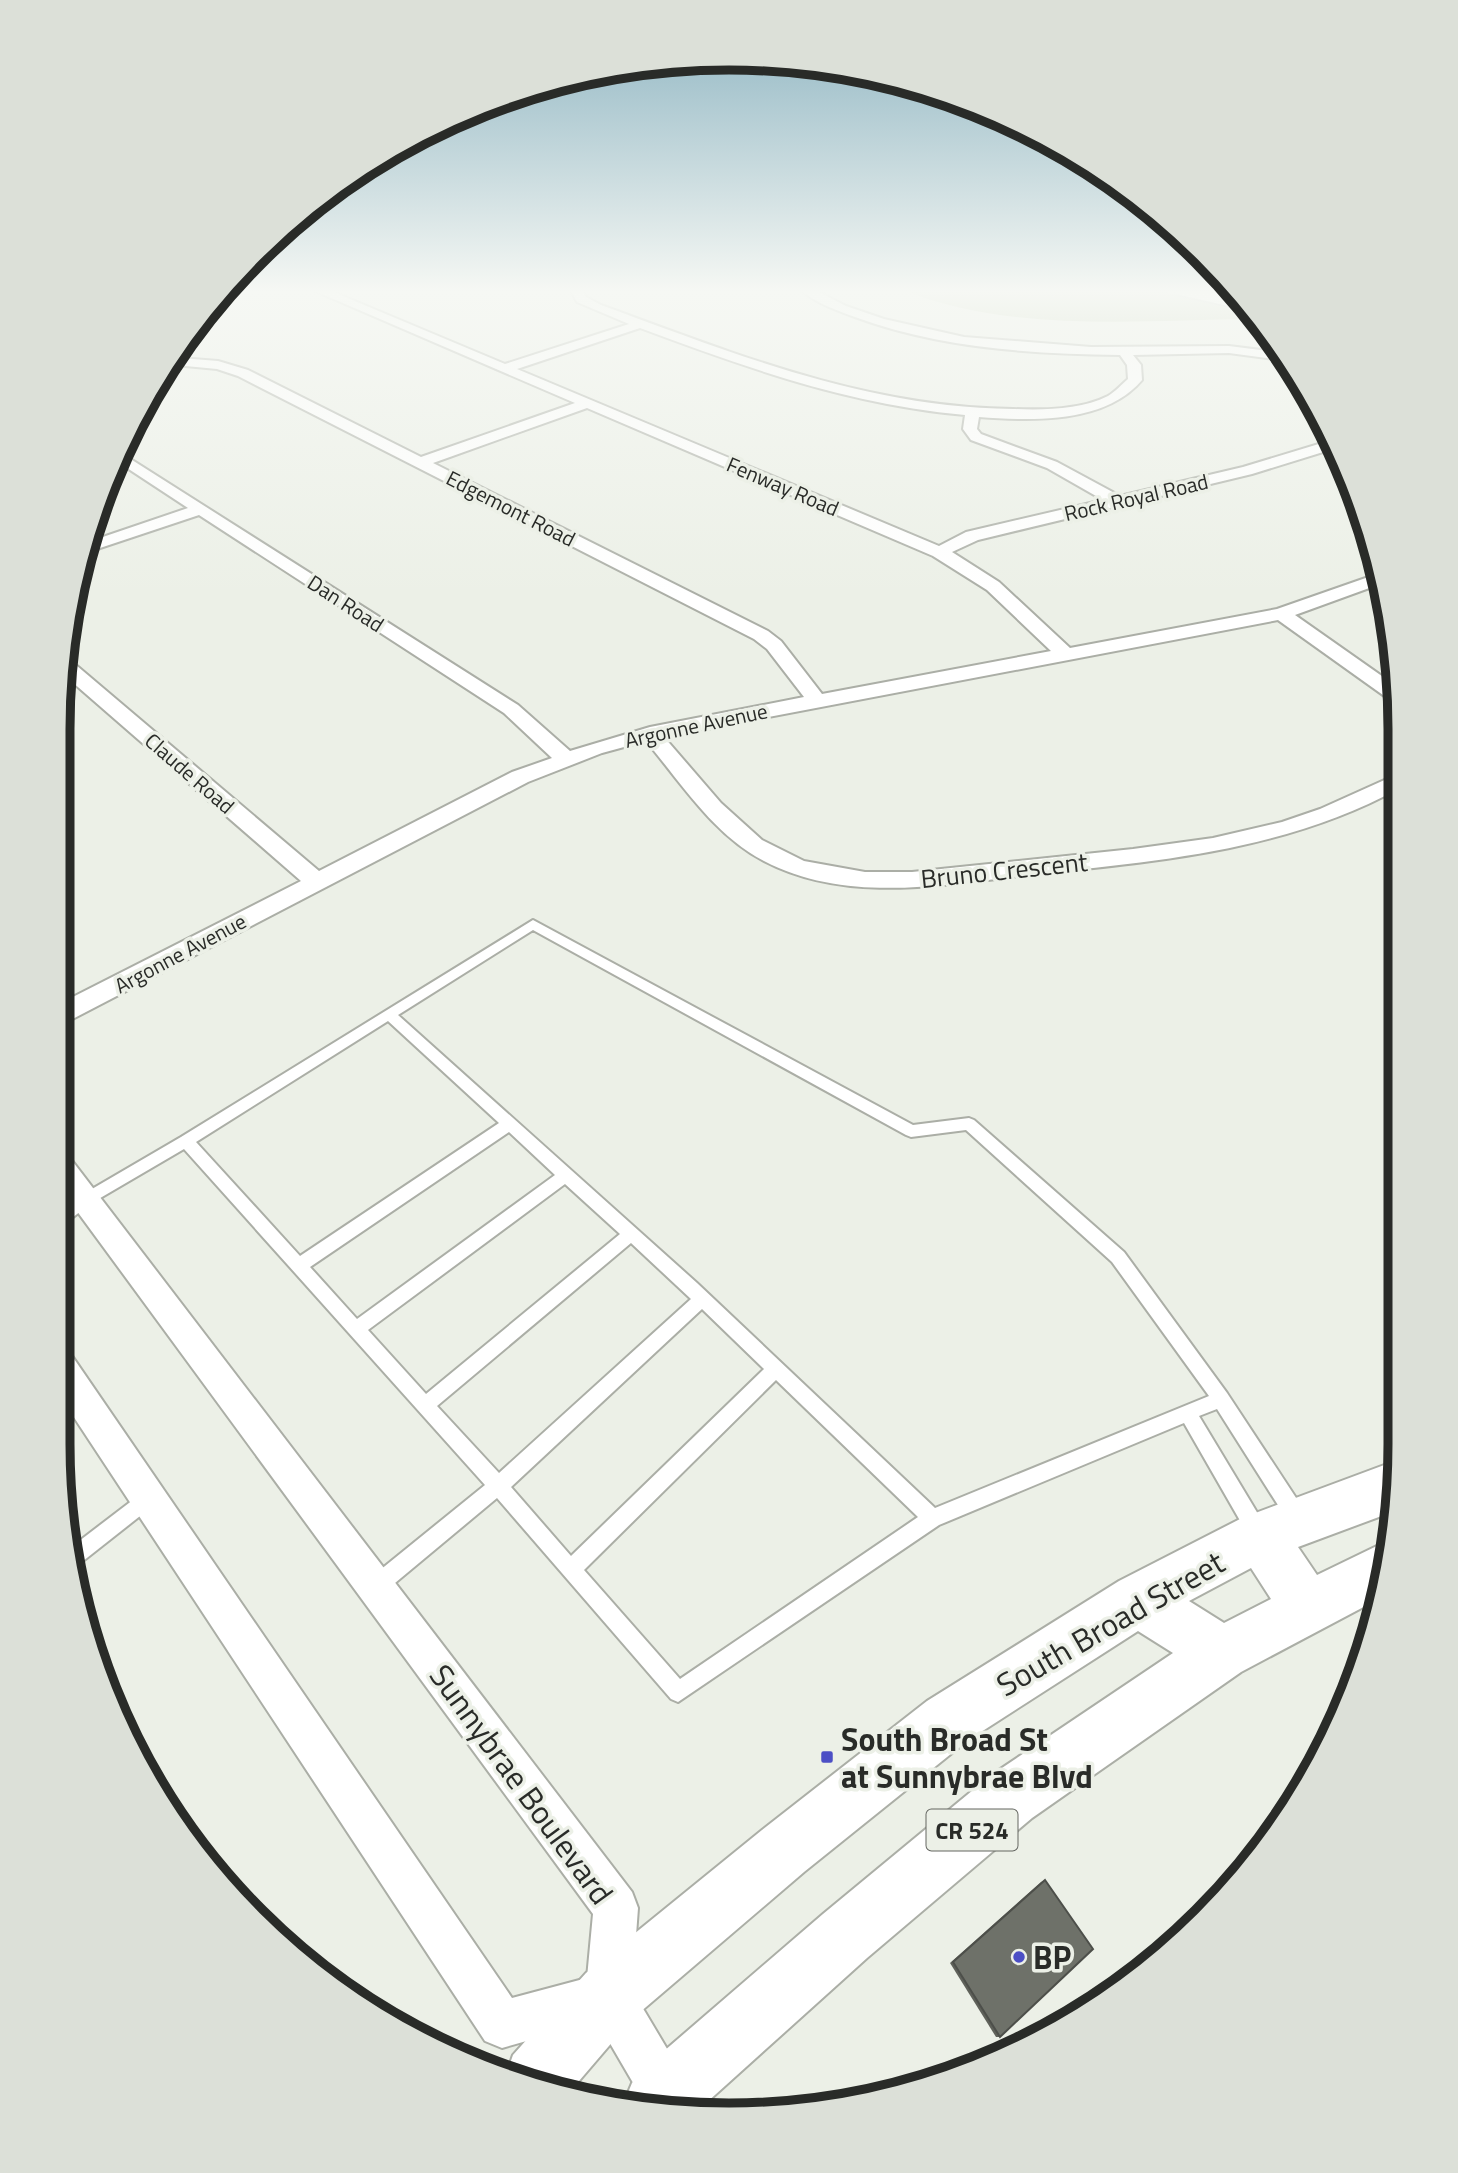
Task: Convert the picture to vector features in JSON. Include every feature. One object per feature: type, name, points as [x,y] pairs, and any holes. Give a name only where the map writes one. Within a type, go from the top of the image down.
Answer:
[{"type":"main road","name":"South Broad Street","points":[[540,2075],[609,1996],[783,1851],[947,1721],[1138,1600],[1280,1529],[1387,1489]]},
{"type":"main road","points":[[1280,1529],[1308,1608]]},
{"type":"main road","name":"CR 524","points":[[675,2101],[845,1936],[1011,1797],[1222,1653],[1375,1573]]},
{"type":"main road","points":[[1138,1600],[1222,1653]]},
{"type":"street","name":"Edgemont Road","points":[[282,392],[761,635],[774,645],[816,700]]},
{"type":"street","name":"Fenway Road","points":[[559,392],[939,552],[993,586],[1066,654]]},
{"type":"street","points":[[846,392],[892,402],[972,412],[1054,413],[1110,400],[1122,392]]},
{"type":"street","points":[[421,462],[586,404]]},
{"type":"street","points":[[972,412],[970,429],[976,437],[1052,465],[1118,502]]},
{"type":"street","name":"Rock Royal Road","points":[[939,552],[972,536],[1247,471],[1324,447]]},
{"type":"street","name":"Dan Road","points":[[127,462],[511,709],[566,759]]},
{"type":"street","points":[[96,546],[202,509]]},
{"type":"street","name":"Argonne Avenue","points":[[70,1010],[485,794],[566,759],[650,733],[1280,614],[1371,582]]},
{"type":"street","points":[[1280,614],[1387,689]]},
{"type":"street","name":"Claude Road","points":[[73,672],[317,882]]},
{"type":"street","name":"Bruno Crescent","points":[[650,733],[734,830],[755,846],[813,871],[878,881],[912,880],[1155,854],[1233,843],[1289,829],[1331,814],[1388,786]]},
{"type":"street","name":"Sunnybrae Boulevard","points":[[70,1213],[375,1587],[616,1908],[609,1996]]},
{"type":"street","points":[[70,1382],[502,2024],[609,1996],[668,2100]]},
{"type":"lane","points":[[70,1210],[186,1141],[533,924],[911,1131],[969,1124],[1118,1257],[1221,1399],[1280,1529]]},
{"type":"lane","points":[[388,1014],[702,1299],[932,1518]]},
{"type":"lane","points":[[298,1266],[509,1124]]},
{"type":"lane","points":[[186,1141],[498,1486],[678,1692],[932,1518],[1221,1399]]},
{"type":"lane","points":[[356,1329],[566,1175]]},
{"type":"lane","points":[[425,1406],[631,1234]]},
{"type":"lane","points":[[375,1587],[498,1486],[702,1299]]},
{"type":"lane","points":[[571,1569],[775,1369]]},
{"type":"lane","points":[[1186,1412],[1280,1529]]},
{"type":"lane","points":[[80,1553],[149,1498]]},
{"type":"building","name":"BP","points":[[1045,1880],[1093,1949],[1000,2037],[953,1962]]},
{"type":"place","name":"South Broad St at Sunnybrae Blvd","points":[[827,1757]]},
{"type":"place","name":"BP","points":[[1019,1957]]}]
